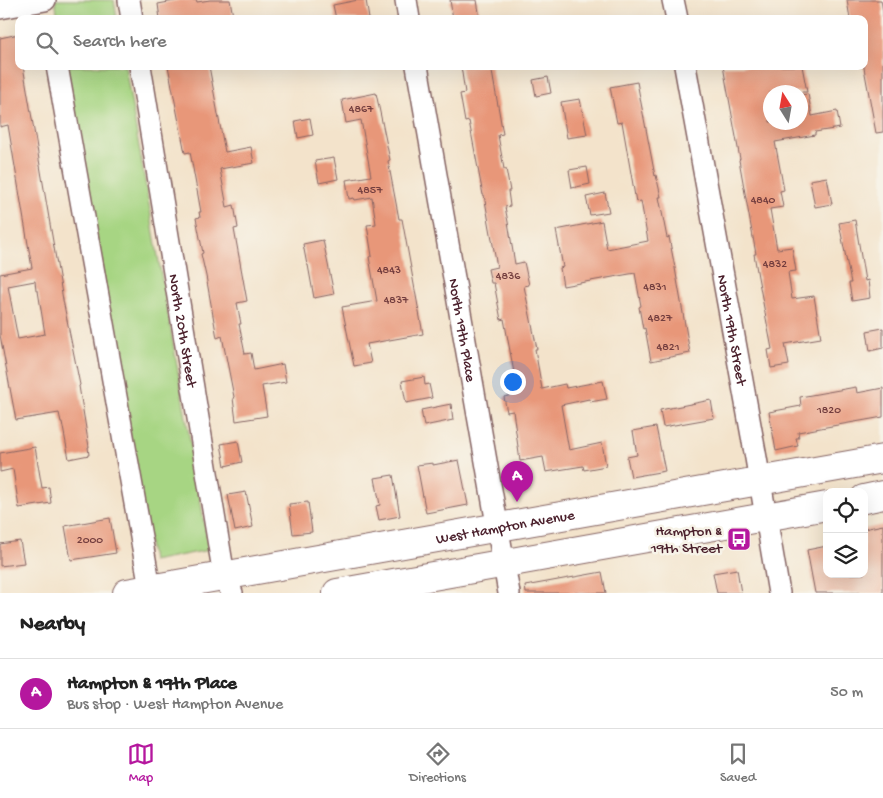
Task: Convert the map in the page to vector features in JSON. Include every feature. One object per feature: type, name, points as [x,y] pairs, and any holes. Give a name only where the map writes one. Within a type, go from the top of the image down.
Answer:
[{"type":"main road","name":"West Hampton Avenue","points":[[143,592],[228,584],[498,527],[883,459]]},
{"type":"main road","points":[[868,498],[883,495]]},
{"type":"main road","points":[[337,593],[823,507]]},
{"type":"street","points":[[0,8],[45,0],[47,15]]},
{"type":"street","points":[[129,0],[131,15]]},
{"type":"street","points":[[406,0],[408,15]]},
{"type":"street","points":[[673,0],[676,15]]},
{"type":"street","points":[[58,70],[143,592]]},
{"type":"street","name":"North 20th Street","points":[[141,70],[228,584]]},
{"type":"street","name":"North 19th Place","points":[[418,70],[510,593]]},
{"type":"street","name":"North 19th Street","points":[[686,70],[779,593]]},
{"type":"green space","points":[[55,0],[114,0],[116,15],[57,15]]},
{"type":"green space","points":[[68,70],[126,70],[209,550],[152,561]]},
{"type":"building","points":[[180,0],[196,0],[197,2],[230,0],[233,15],[159,15],[158,4]]},
{"type":"building","points":[[366,0],[368,15],[335,15],[333,5]]},
{"type":"building","points":[[450,0],[477,0],[479,15],[452,15]]},
{"type":"building","points":[[847,0],[881,0],[883,12],[883,132],[876,133],[864,70],[868,70],[868,15],[849,15]]},
{"type":"building","points":[[15,35],[15,70],[24,70],[63,300],[80,385],[89,455],[69,459],[59,413],[16,420],[0,335],[0,274],[32,268],[8,125],[0,127],[0,38]],"holes":[[[35,281],[36,291],[38,291],[45,334],[18,339],[8,286]]]},
{"type":"building","points":[[169,70],[210,70],[225,152],[251,147],[254,163],[220,169],[227,207],[234,205],[238,228],[234,229],[247,301],[237,303],[245,354],[251,353],[254,370],[283,364],[286,382],[262,386],[267,416],[236,421],[234,397],[222,336],[217,338],[201,254],[203,253],[196,218],[200,217],[199,212],[201,212],[190,152],[185,153]]},
{"type":"building","points":[[462,70],[492,70],[503,134],[498,135],[510,191],[508,191],[510,206],[505,207],[515,264],[524,262],[529,285],[524,286],[537,349],[535,349],[542,389],[565,384],[566,388],[603,381],[607,399],[590,402],[589,399],[561,405],[569,450],[602,443],[606,466],[584,470],[583,466],[546,472],[543,457],[520,461],[513,411],[507,412],[504,397],[518,394],[504,319],[501,320],[494,283],[491,283],[488,269],[497,267],[469,121],[465,122],[460,94],[465,93]]},
{"type":"building","points":[[724,70],[803,70],[806,85],[763,85],[763,130],[808,130],[808,94],[812,116],[837,111],[840,128],[815,132],[815,135],[775,142],[784,190],[780,191],[783,207],[770,209],[777,249],[792,247],[796,271],[788,272],[792,299],[814,296],[821,338],[785,344],[789,365],[771,368],[768,350],[772,349]]},
{"type":"building","points":[[548,77],[551,93],[536,96],[533,80]]},
{"type":"building","points":[[637,82],[655,176],[661,197],[659,197],[667,238],[669,237],[690,353],[651,361],[639,307],[641,306],[635,273],[563,286],[560,268],[563,267],[556,230],[602,221],[607,249],[648,241],[641,201],[636,202],[622,122],[617,123],[610,87]]},
{"type":"building","points":[[376,93],[390,160],[388,161],[399,219],[402,219],[423,334],[367,344],[371,363],[354,366],[342,307],[377,301],[369,257],[372,256],[367,225],[376,224],[372,197],[355,200],[354,198],[349,199],[346,180],[371,176],[361,120],[346,123],[342,100]]},
{"type":"building","points":[[580,99],[587,135],[567,138],[561,102]]},
{"type":"building","points":[[310,118],[313,135],[298,138],[295,121]]},
{"type":"building","points":[[334,158],[338,179],[319,183],[315,161]]},
{"type":"building","points":[[587,167],[590,184],[572,188],[569,170]]},
{"type":"building","points":[[827,177],[832,204],[815,207],[810,180]]},
{"type":"building","points":[[605,193],[609,212],[590,215],[586,197]]},
{"type":"building","points":[[855,220],[865,281],[868,280],[870,298],[852,301],[849,283],[851,283],[839,223]]},
{"type":"building","points":[[323,240],[334,294],[314,298],[303,244]]},
{"type":"building","points":[[883,328],[883,348],[870,351],[867,331]]},
{"type":"building","points":[[424,377],[425,385],[429,384],[432,398],[406,403],[402,381]]},
{"type":"building","points":[[856,387],[857,393],[883,388],[883,417],[798,432],[799,438],[796,438],[798,446],[776,451],[769,412],[801,406],[800,397]]},
{"type":"building","points":[[711,400],[714,418],[663,427],[660,410]]},
{"type":"building","points":[[451,404],[453,420],[424,426],[421,410]]},
{"type":"building","points":[[656,427],[665,471],[631,477],[627,457],[637,455],[633,431]]},
{"type":"building","points":[[238,441],[242,462],[225,466],[221,444]]},
{"type":"building","points":[[35,447],[42,488],[49,487],[51,503],[19,508],[13,469],[0,472],[0,453]]},
{"type":"building","points":[[459,460],[468,505],[426,513],[417,465],[433,463],[433,465]]},
{"type":"building","points":[[393,475],[400,516],[379,520],[376,506],[380,505],[375,478]]},
{"type":"building","points":[[246,492],[253,527],[235,531],[228,495]]},
{"type":"building","points":[[308,502],[312,532],[293,534],[289,504]]},
{"type":"building","points":[[110,518],[116,553],[71,560],[65,526]]},
{"type":"building","points":[[883,525],[883,593],[815,593],[807,550],[823,547],[823,578],[868,578],[868,528]]},
{"type":"building","points":[[20,541],[24,563],[0,566],[0,544]]},
{"type":"building","points":[[737,569],[741,593],[717,593],[713,573]]},
{"type":"building","points":[[602,572],[606,593],[526,593],[525,586]]},
{"type":"place","name":"Hampton & 19th Place","points":[[517,502]]},
{"type":"place","name":"Hampton & 19th Street","points":[[739,539]]}]
